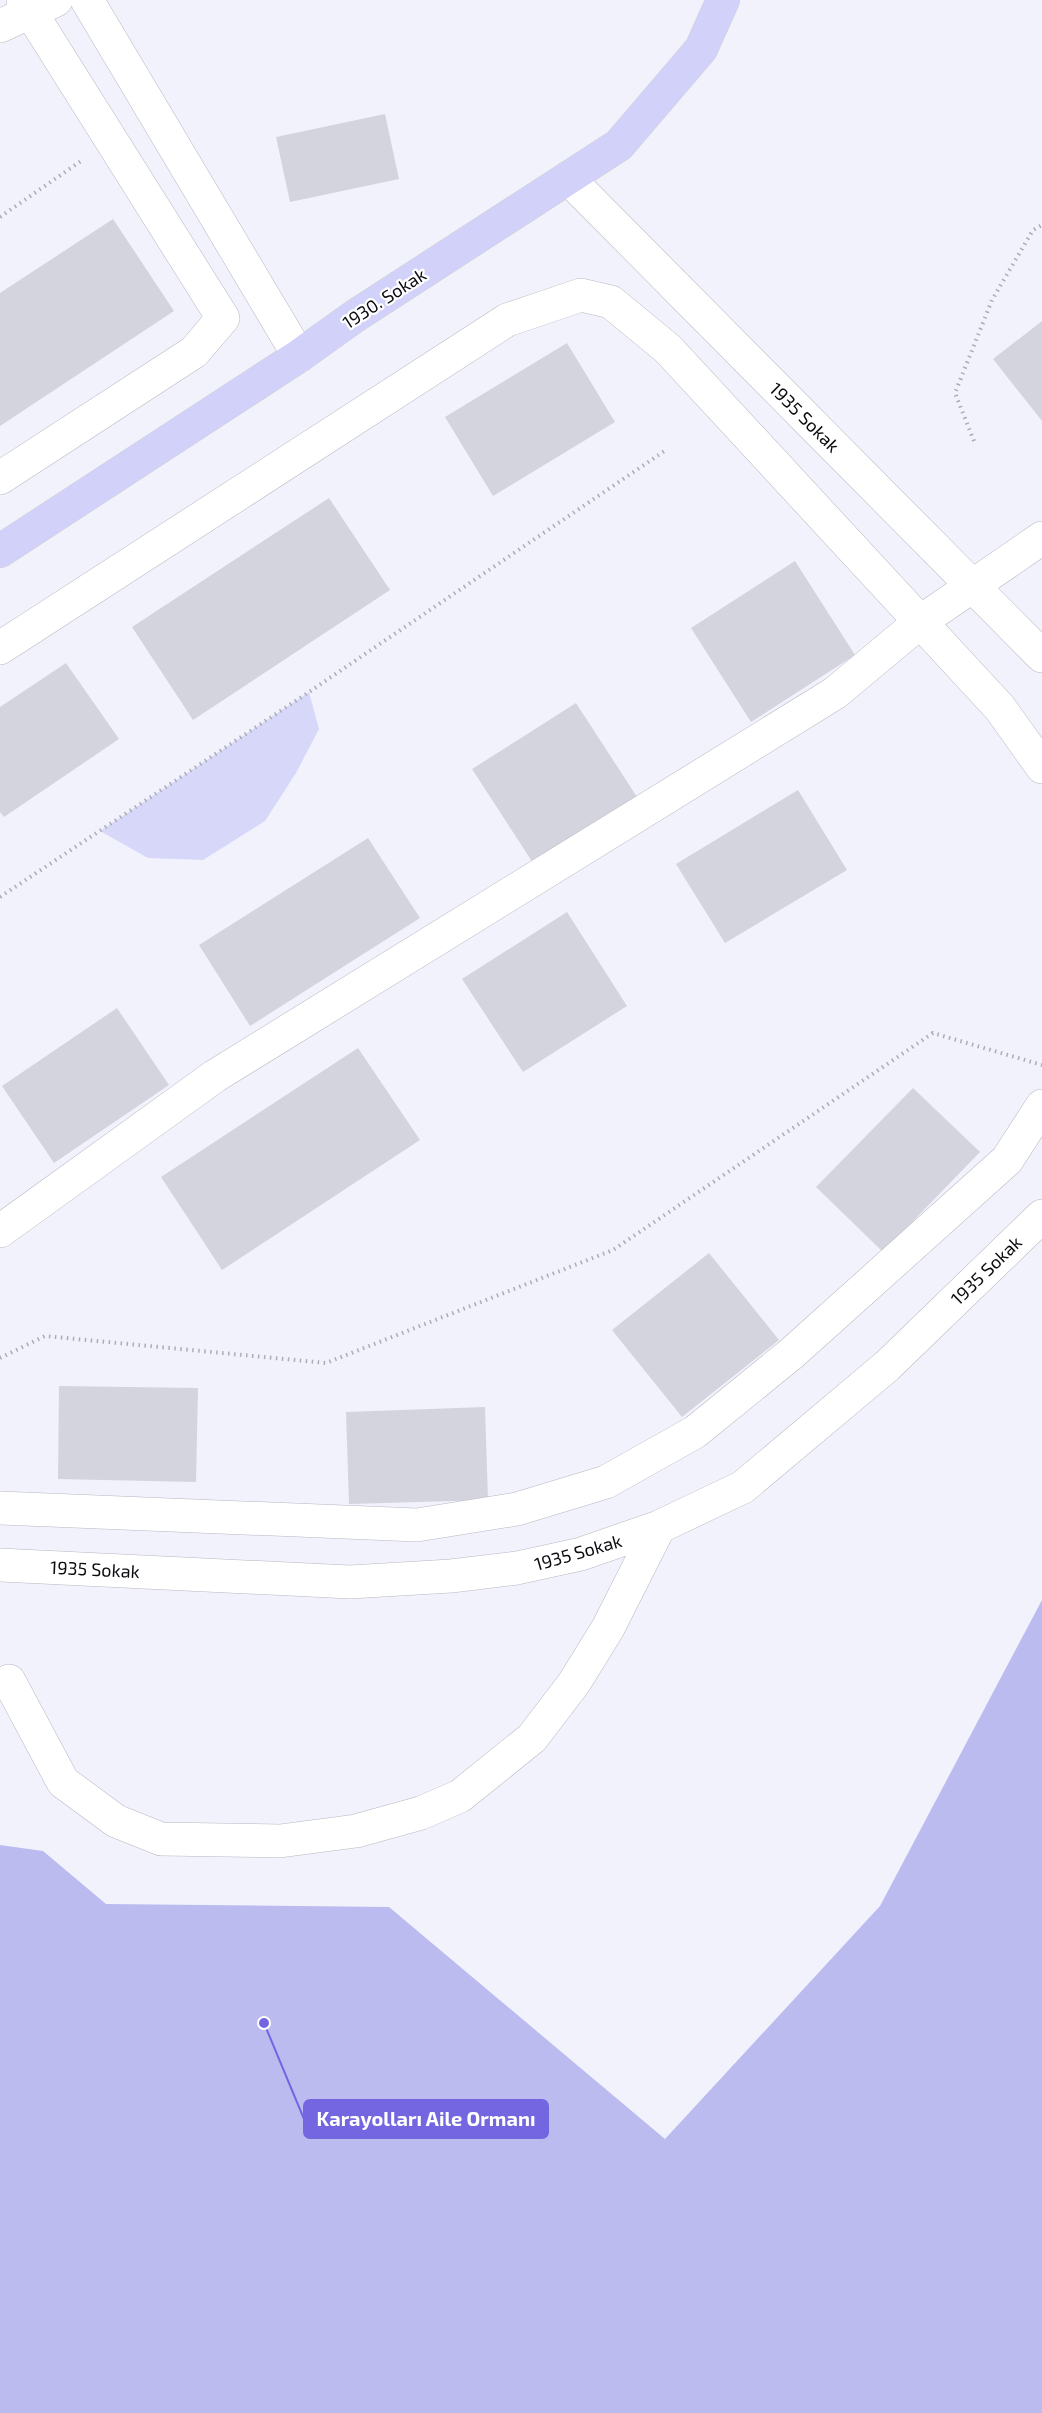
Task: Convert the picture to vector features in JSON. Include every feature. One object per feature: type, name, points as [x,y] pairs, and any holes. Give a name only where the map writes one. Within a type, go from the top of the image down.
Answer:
[{"type":"main road","name":"1930. Sokak","points":[[0,551],[299,356],[355,316],[619,145],[701,49],[723,0]]},
{"type":"street","points":[[87,0],[299,356]]},
{"type":"street","points":[[0,26],[36,4],[111,140],[223,318],[194,352],[0,478]]},
{"type":"street","name":"1935 Sokak","points":[[568,178],[1042,656]]},
{"type":"street","points":[[0,648],[507,320],[581,295],[611,302],[668,349],[1000,708],[1042,767]]},
{"type":"street","points":[[0,1231],[215,1076],[835,693],[920,622],[1042,538]]},
{"type":"street","points":[[0,1509],[417,1525],[517,1509],[606,1482],[695,1432],[791,1354],[1007,1160],[1042,1106]]},
{"type":"street","name":"1935 Sokak","points":[[0,1565],[350,1581],[451,1576],[517,1569],[581,1554],[659,1527],[743,1487],[887,1366],[1042,1216]]},
{"type":"street","points":[[9,1681],[63,1782],[116,1821],[161,1839],[280,1841],[356,1831],[421,1813],[460,1796],[532,1738],[574,1683],[608,1629],[659,1527]]},
{"type":"path","points":[[0,217],[111,140]]},
{"type":"path","points":[[974,441],[955,393],[992,300],[1033,230],[1042,225]]},
{"type":"path","points":[[0,897],[300,699],[666,450]]},
{"type":"path","points":[[0,1358],[45,1336],[326,1363],[613,1250],[933,1033],[1042,1065]]},
{"type":"shaded area","points":[[309,692],[319,729],[296,773],[265,821],[203,860],[148,858],[100,831]]},
{"type":"shaded area","points":[[1042,1600],[1042,2413],[0,2413],[0,1845],[43,1851],[106,1904],[389,1907],[665,2139],[880,1906]]},
{"type":"building","points":[[385,114],[399,179],[290,202],[276,137]]},
{"type":"building","points":[[113,219],[174,311],[0,426],[0,293]]},
{"type":"building","points":[[1042,321],[1042,421],[993,359]]},
{"type":"building","points":[[567,343],[615,422],[493,496],[445,417]]},
{"type":"building","points":[[329,498],[390,590],[193,720],[132,627]]},
{"type":"building","points":[[795,561],[855,655],[751,722],[691,628]]},
{"type":"building","points":[[66,663],[119,739],[4,817],[0,812],[0,707]]},
{"type":"building","points":[[576,703],[637,797],[533,863],[472,769]]},
{"type":"building","points":[[798,790],[847,870],[725,943],[676,864]]},
{"type":"building","points":[[368,838],[420,918],[250,1026],[199,945]]},
{"type":"building","points":[[567,912],[627,1006],[523,1072],[462,979]]},
{"type":"building","points":[[117,1008],[169,1085],[54,1163],[2,1086]]},
{"type":"building","points":[[358,1048],[420,1140],[222,1270],[161,1177]]},
{"type":"building","points":[[913,1088],[980,1152],[883,1252],[816,1187]]},
{"type":"building","points":[[709,1253],[779,1340],[682,1417],[612,1330]]},
{"type":"building","points":[[59,1386],[198,1388],[196,1482],[58,1479]]},
{"type":"building","points":[[485,1407],[488,1500],[349,1504],[346,1412]]},
{"type":"place","name":"Karayolları Aile Ormanı","points":[[264,2023]]}]
